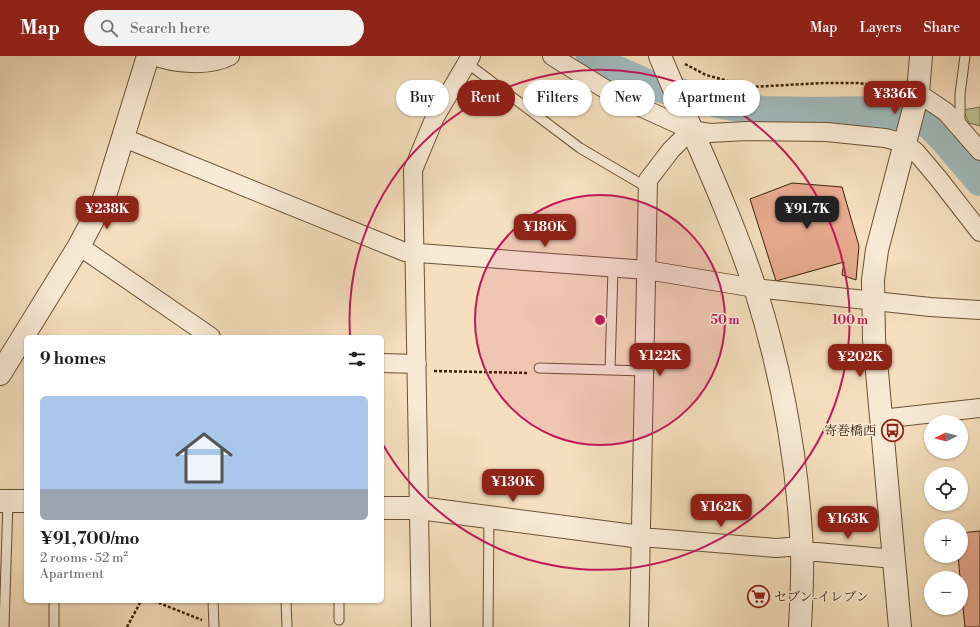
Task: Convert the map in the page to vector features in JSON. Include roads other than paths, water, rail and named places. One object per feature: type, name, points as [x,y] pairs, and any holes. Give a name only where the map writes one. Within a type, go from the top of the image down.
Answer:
[{"type":"street","points":[[24,335],[79,246],[104,199],[148,56]]},
{"type":"street","points":[[154,56],[164,60],[203,62],[218,61],[230,56]]},
{"type":"street","points":[[552,56],[618,98],[691,130],[710,133],[747,131],[827,132],[906,139],[980,232]]},
{"type":"street","points":[[900,627],[881,419],[872,302],[872,280],[877,250],[917,98],[921,56]]},
{"type":"street","points":[[670,59],[691,130],[737,238],[755,288],[774,356],[794,457],[801,549],[800,627]]},
{"type":"street","points":[[421,627],[413,170],[435,117],[469,60]]},
{"type":"street","points":[[917,98],[946,112],[960,126],[980,151]]},
{"type":"street","points":[[639,627],[648,180],[671,150],[691,130]]},
{"type":"street","points":[[124,138],[405,252],[647,270],[755,288],[872,302],[980,310]]},
{"type":"street","points":[[79,246],[208,335]]},
{"type":"street","points":[[0,374],[24,335]]},
{"type":"street","points":[[384,363],[417,364]]},
{"type":"street","points":[[881,419],[980,408]]},
{"type":"street","points":[[384,508],[419,508],[641,537],[801,549],[817,552],[894,559]]},
{"type":"lane","points":[[960,126],[960,94],[965,56]]},
{"type":"lane","points":[[469,60],[580,148],[648,188]]},
{"type":"lane","points":[[610,370],[613,268]]},
{"type":"lane","points":[[539,368],[645,371]]},
{"type":"lane","points":[[4,627],[11,501]]},
{"type":"lane","points":[[488,627],[489,518]]},
{"type":"lane","points":[[54,603],[54,627]]},
{"type":"lane","points":[[213,603],[214,627]]},
{"type":"lane","points":[[286,603],[287,627]]},
{"type":"lane","points":[[339,603],[339,620]]},
{"type":"waterway","points":[[591,56],[598,62],[649,85],[722,104],[762,111],[870,111],[924,119],[945,140],[980,181]]},
{"type":"place","name":"寄巻橋西","points":[[892,430]]},
{"type":"place","name":"セブン-イレブン","points":[[758,596]]}]
